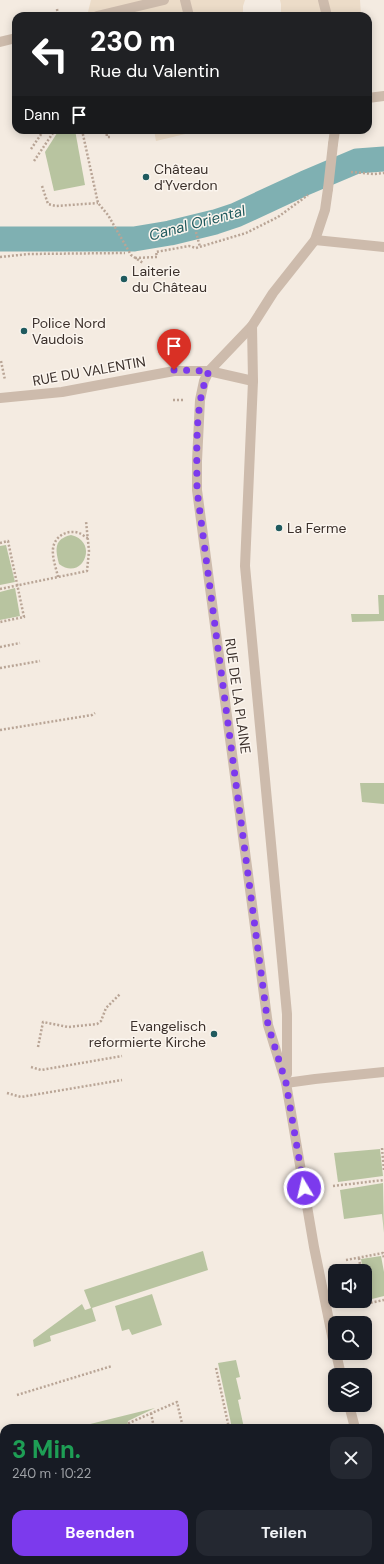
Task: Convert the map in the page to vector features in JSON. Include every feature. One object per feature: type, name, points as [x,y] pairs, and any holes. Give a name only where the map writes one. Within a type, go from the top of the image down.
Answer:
[{"type":"street","points":[[114,12],[164,0]]},
{"type":"street","points":[[185,0],[188,12]]},
{"type":"street","points":[[323,0],[326,12]]},
{"type":"street","points":[[0,42],[12,39]]},
{"type":"street","points":[[372,98],[384,96]]},
{"type":"street","name":"RUE DE LA PLAINE","points":[[328,1316],[314,1247],[286,1083],[268,1025],[197,490],[197,461],[200,400],[204,382],[209,371],[252,326],[273,293],[315,240],[325,210],[334,134]]},
{"type":"street","points":[[315,240],[384,247]]},
{"type":"street","name":"RUE DE LA PLAINE","points":[[252,326],[253,381],[245,566],[287,1014],[286,1083]]},
{"type":"street","name":"RUE DU VALENTIN","points":[[0,398],[62,392],[174,370],[209,371],[253,381]]},
{"type":"street","points":[[286,1083],[384,1072]]},
{"type":"street","points":[[351,1412],[354,1424]]},
{"type":"path","points":[[31,149],[41,134]]},
{"type":"path","points":[[34,161],[52,134]]},
{"type":"path","points":[[83,134],[98,203],[108,215],[131,255],[143,263]]},
{"type":"path","points":[[107,134],[107,137],[110,137]]},
{"type":"path","points":[[351,172],[374,174],[384,173]]},
{"type":"path","points":[[42,186],[48,204],[56,206],[98,203]]},
{"type":"path","points":[[135,258],[157,257],[156,252],[189,246],[196,248],[246,233],[278,217],[308,195]]},
{"type":"path","points":[[196,232],[200,247]]},
{"type":"path","points":[[0,257],[29,254],[125,253]]},
{"type":"path","points":[[1,361],[6,385]]},
{"type":"path","points":[[173,400],[186,400]]},
{"type":"path","points":[[0,589],[86,571],[89,551],[86,521]]},
{"type":"path","points":[[58,577],[53,549],[55,541],[60,535],[78,532],[88,538]]},
{"type":"path","points":[[0,543],[8,541],[24,617],[0,622]]},
{"type":"path","points":[[0,646],[20,643]]},
{"type":"path","points":[[0,668],[40,661]]},
{"type":"path","points":[[0,730],[92,715],[95,713]]},
{"type":"path","points":[[38,1048],[43,1022],[68,1028],[97,1024],[101,1021],[106,1008],[120,994]]},
{"type":"path","points":[[31,1067],[41,1070],[122,1056]]},
{"type":"path","points":[[6,1093],[21,1097],[122,1080]]},
{"type":"path","points":[[382,1148],[384,1171]]},
{"type":"path","points":[[334,1186],[384,1180]]},
{"type":"path","points":[[346,1260],[383,1253],[384,1259]]},
{"type":"path","points":[[359,1258],[360,1264]]},
{"type":"path","points":[[372,1303],[384,1300]]},
{"type":"path","points":[[17,1395],[112,1366]]},
{"type":"path","points":[[216,1368],[228,1424]]},
{"type":"path","points":[[129,1424],[178,1402],[182,1424]]},
{"type":"path","points":[[151,1413],[153,1424]]},
{"type":"green space","points":[[56,134],[76,134],[85,185],[54,191],[45,152]]},
{"type":"green space","points":[[71,535],[80,539],[85,545],[86,552],[81,565],[75,568],[67,568],[59,564],[57,545],[61,539]]},
{"type":"green space","points":[[6,545],[15,582],[0,585],[0,546]]},
{"type":"green space","points":[[15,588],[20,616],[0,620],[0,592]]},
{"type":"green space","points":[[378,595],[384,595],[384,621],[352,622],[351,614],[379,614]]},
{"type":"green space","points":[[360,783],[384,783],[384,804],[362,802]]},
{"type":"green space","points":[[380,1149],[383,1176],[338,1182],[334,1153]]},
{"type":"green space","points":[[383,1183],[384,1233],[382,1214],[344,1219],[340,1190]]},
{"type":"green space","points":[[203,1251],[208,1270],[92,1308],[96,1321],[50,1336],[51,1341],[34,1347],[33,1340],[82,1304],[85,1310],[91,1308],[84,1290]]},
{"type":"green space","points":[[381,1256],[384,1272],[384,1296],[372,1299],[372,1264],[362,1264],[361,1259]]},
{"type":"green space","points":[[152,1294],[162,1325],[132,1335],[129,1329],[122,1331],[115,1306]]},
{"type":"green space","points":[[236,1360],[240,1377],[236,1378],[241,1399],[238,1400],[243,1424],[231,1424],[218,1363]]},
{"type":"green space","points":[[155,1408],[128,1421],[128,1424],[90,1424]]},
{"type":"shaded area","points":[[91,0],[245,0],[243,12],[88,12]]},
{"type":"shaded area","points":[[280,0],[360,0],[361,12],[281,12]]},
{"type":"shaded area","points":[[155,134],[185,134],[156,141]]},
{"type":"waterway","name":"Canal Oriental","points":[[0,239],[134,239],[170,233],[215,222],[236,215],[357,161],[384,159]]},
{"type":"place","name":"Château d'Yverdon","points":[[146,177]]},
{"type":"place","name":"Laiterie du Château","points":[[124,279]]},
{"type":"place","name":"Police Nord Vaudois","points":[[24,331]]},
{"type":"place","name":"La Ferme","points":[[279,528]]},
{"type":"place","name":"Evangelisch reformierte Kirche","points":[[214,1034]]},
{"type":"route","points":[[174,370],[209,371],[204,382],[200,400],[197,490],[268,1025],[286,1083],[304,1188]]}]
